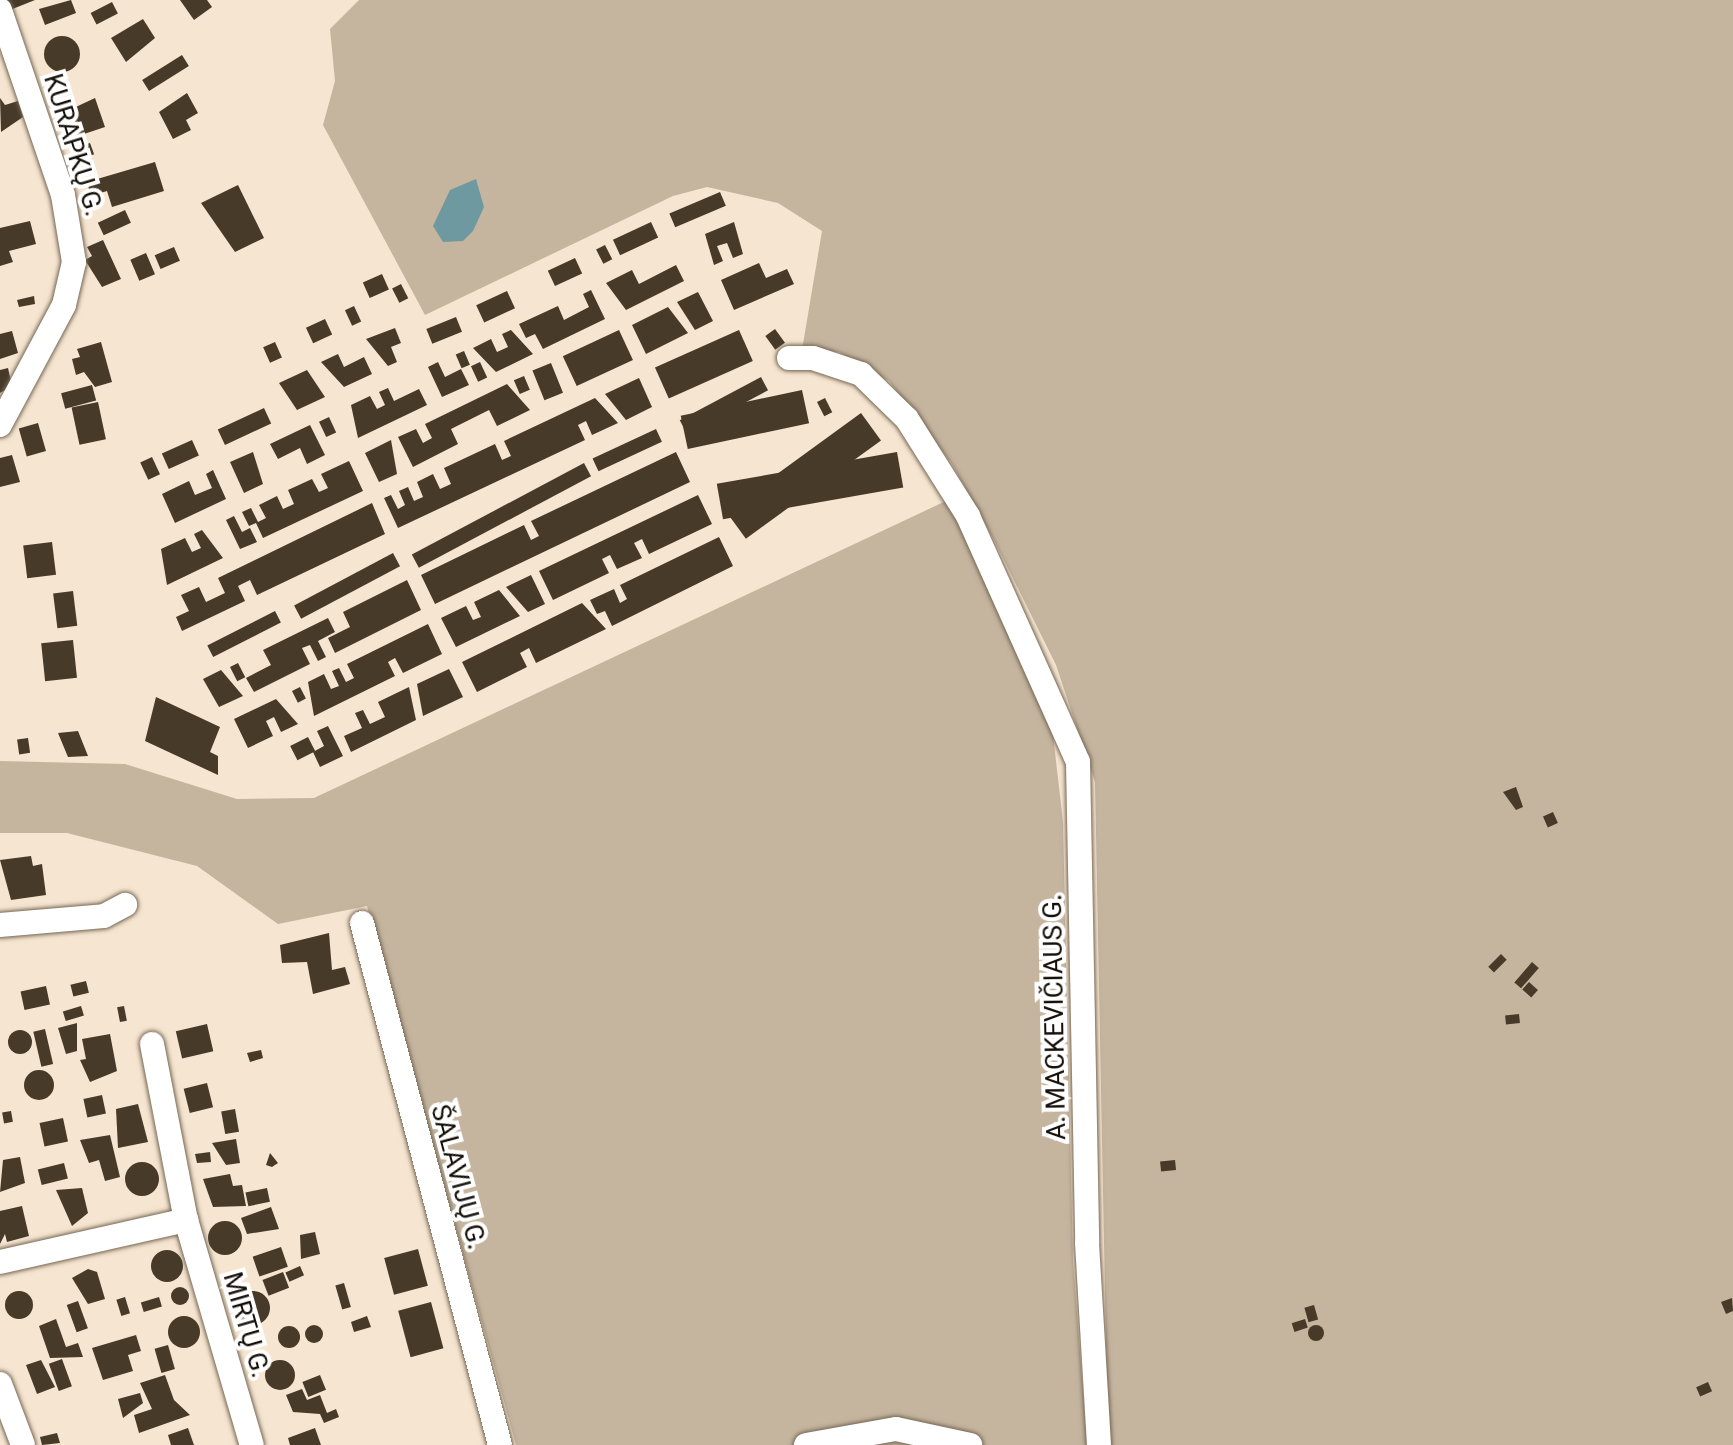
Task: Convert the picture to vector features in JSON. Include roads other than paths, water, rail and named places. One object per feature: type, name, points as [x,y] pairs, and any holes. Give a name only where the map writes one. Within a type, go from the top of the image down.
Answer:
[{"type":"street","name":"KURAPKŲ G.","points":[[0,10],[63,195],[74,262],[64,305],[0,425]]},
{"type":"street","name":"A. MACKEVIČIAUS G.","points":[[789,358],[833,362],[882,389],[935,459],[1009,602],[1078,762],[1087,1243],[1099,1445]]},
{"type":"street","points":[[0,925],[113,914],[125,905]]},
{"type":"street","name":"ŠALAVIJŲ G.","points":[[362,923],[500,1445]]},
{"type":"street","name":"MIRTŲ G.","points":[[152,1044],[186,1220],[252,1445]]},
{"type":"street","points":[[0,1262],[186,1220]]},
{"type":"street","points":[[0,1384],[23,1445]]},
{"type":"street","points":[[806,1445],[896,1429],[970,1445]]},
{"type":"water","points":[[476,179],[484,207],[473,231],[463,241],[443,242],[433,226],[450,190]]}]
